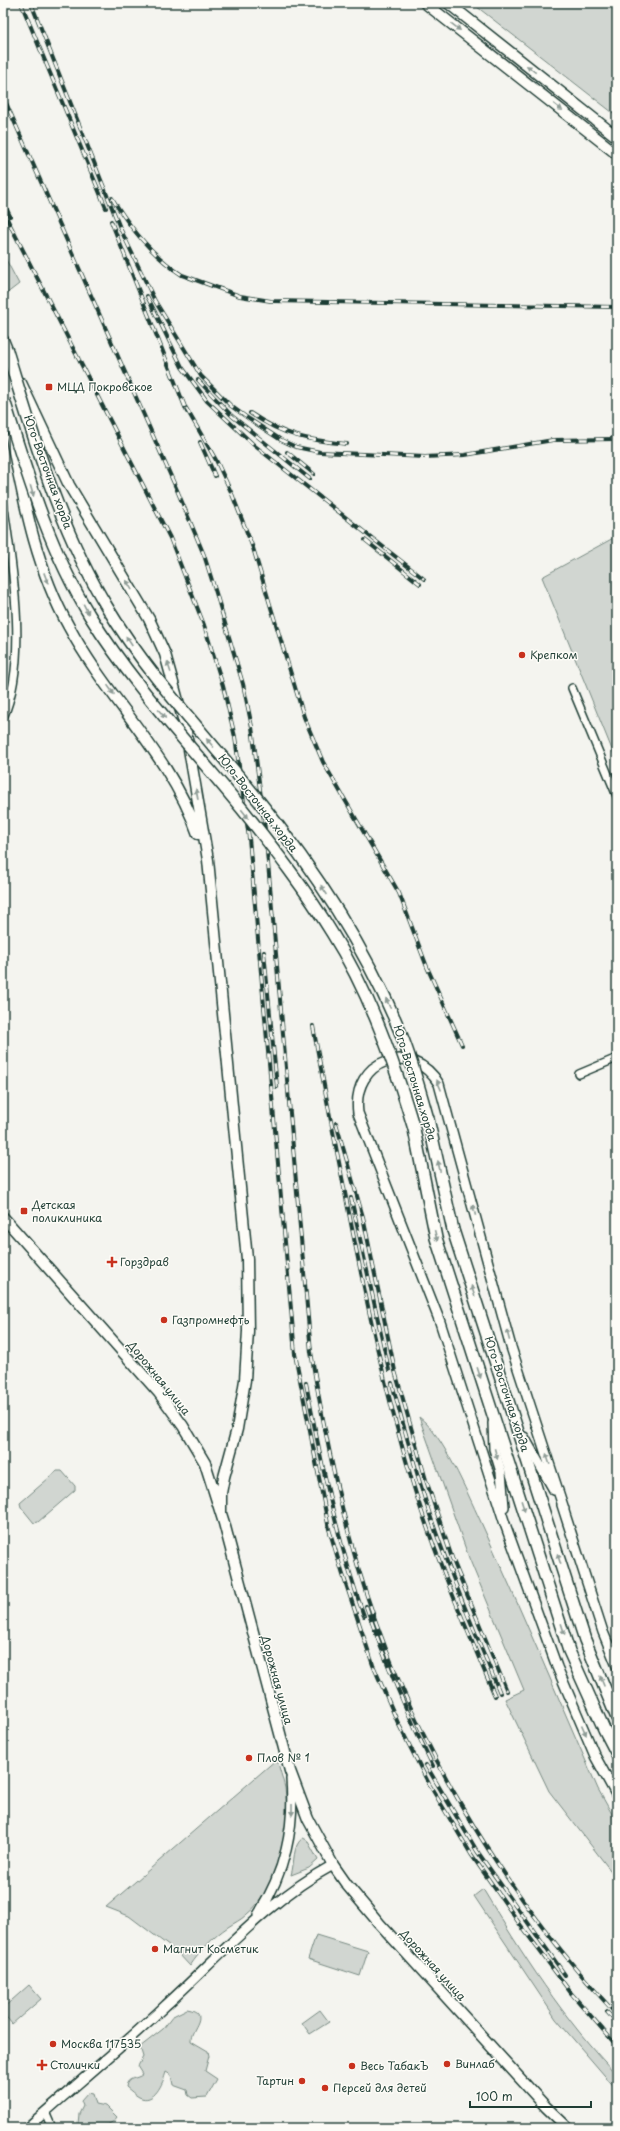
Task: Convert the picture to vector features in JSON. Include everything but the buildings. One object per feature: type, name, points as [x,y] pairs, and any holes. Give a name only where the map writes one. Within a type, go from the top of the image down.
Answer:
[{"type":"main road","points":[[425,3],[617,154]]},
{"type":"main road","points":[[448,3],[617,137]]},
{"type":"main road","points":[[5,346],[43,433],[69,485],[149,619],[165,654],[185,726],[208,860],[247,1259],[248,1331],[245,1380],[237,1429],[228,1459],[221,1493],[221,1513]]},
{"type":"main road","name":"Юго-Восточная хорда","points":[[5,346],[53,493],[74,544],[106,606],[143,662],[256,797],[307,865],[347,924],[366,958],[402,1036],[428,1119],[453,1230],[512,1408],[585,1640],[617,1718]]},
{"type":"main road","points":[[3,399],[24,498],[40,562],[53,596],[69,628],[158,757],[176,787],[192,815],[208,860]]},
{"type":"main road","name":"Юго-Восточная хорда","points":[[3,399],[35,499],[56,549],[90,615],[128,673],[243,810],[293,875],[333,934],[373,1012],[400,1083],[414,1129],[436,1238],[569,1651],[604,1730],[617,1754]]},
{"type":"main road","name":"Дорожная улица","points":[[3,1217],[159,1393],[183,1426],[205,1463],[221,1513],[290,1771],[308,1819],[333,1865],[346,1885],[379,1923],[546,2107],[568,2128]]},
{"type":"main road","points":[[205,1463],[213,1468],[220,1466],[228,1459]]},
{"type":"main road","points":[[212,1482],[221,1475],[228,1459]]},
{"type":"street","points":[[3,502],[12,559],[16,656],[13,683],[3,718]]},
{"type":"street","points":[[572,688],[617,796]]},
{"type":"street","points":[[579,1074],[617,1058]]},
{"type":"street","points":[[617,1666],[603,1632],[511,1347],[440,1084],[434,1075],[419,1062],[401,1059],[382,1063],[369,1073],[360,1086],[357,1095],[358,1112],[440,1322],[505,1524],[557,1667],[595,1756],[617,1796]]},
{"type":"street","points":[[512,1408],[530,1449],[564,1509]]},
{"type":"street","points":[[493,1415],[494,1449],[501,1472],[505,1524]]},
{"type":"street","points":[[595,1756],[617,1783]]},
{"type":"street","points":[[253,1922],[278,1880],[289,1841],[293,1815],[290,1771]]},
{"type":"street","points":[[27,2128],[166,2006],[253,1922],[305,1881],[333,1865]]},
{"type":"street","points":[[45,2112],[52,2128]]},
{"type":"shaded area","points":[[472,3],[617,3],[617,116]]},
{"type":"shaded area","points":[[3,254],[19,284],[6,294],[3,287]]},
{"type":"shaded area","points":[[617,536],[617,762],[542,577]]},
{"type":"shaded area","points":[[3,563],[7,633],[3,635]]},
{"type":"shaded area","points":[[419,1417],[437,1436],[454,1465],[510,1587],[598,1789],[617,1823],[617,1879],[549,1791],[505,1699],[524,1690],[469,1558]]},
{"type":"shaded area","points":[[57,1471],[62,1471],[75,1486],[75,1490],[38,1522],[34,1523],[21,1507],[20,1503]]},
{"type":"shaded area","points":[[277,1759],[285,1788],[286,1822],[284,1840],[275,1874],[258,1904],[244,1917],[222,1931],[212,1940],[190,1966],[178,1953],[129,1916],[106,1907]]},
{"type":"shaded area","points":[[303,1838],[307,1840],[318,1860],[309,1868],[291,1875],[295,1850],[299,1841]]},
{"type":"shaded area","points":[[483,1889],[545,1986],[579,2032],[617,2075],[617,2090],[556,2019],[474,1896]]},
{"type":"shaded area","points":[[316,1935],[368,1951],[360,1976],[308,1959]]},
{"type":"shaded area","points":[[29,1985],[41,1999],[12,2024],[3,2013],[3,2008]]},
{"type":"shaded area","points":[[187,2009],[198,2014],[199,2018],[191,2041],[208,2051],[209,2056],[205,2071],[217,2079],[207,2097],[192,2098],[188,2095],[187,2090],[173,2085],[171,2075],[166,2072],[163,2082],[153,2096],[144,2099],[139,2097],[126,2087],[128,2081],[143,2074],[138,2066],[143,2057],[140,2047],[163,2029],[173,2016]]},
{"type":"shaded area","points":[[320,2010],[329,2022],[310,2034],[302,2023]]},
{"type":"shaded area","points":[[88,2093],[93,2094],[96,2104],[106,2106],[117,2117],[107,2125],[101,2127],[66,2128],[78,2124],[79,2114],[83,2106],[81,2101]]},
{"type":"railway","points":[[21,3],[106,208]]},
{"type":"railway","points":[[31,3],[120,228],[155,301],[201,376],[231,406],[281,440],[296,447],[320,452],[425,457],[465,455],[553,440],[614,439]]},
{"type":"railway","points":[[3,96],[177,490],[204,555],[243,684],[252,727],[265,829],[311,1352],[331,1460],[343,1514],[358,1567],[378,1629],[403,1689],[430,1748],[462,1806],[496,1861],[534,1915],[574,1966],[617,2015]]},
{"type":"railway","points":[[112,198],[134,231],[161,259],[171,267],[182,275],[240,296],[271,301],[617,307]]},
{"type":"railway","points":[[3,202],[10,216]]},
{"type":"railway","points":[[3,211],[170,538],[204,625],[223,686],[235,737],[249,838],[295,1354],[329,1529],[373,1665],[398,1723],[429,1784],[471,1854],[519,1923],[571,1993],[617,2046]]},
{"type":"railway","points":[[111,221],[187,412]]},
{"type":"railway","points":[[147,296],[182,367],[207,401],[255,446],[424,579]]},
{"type":"railway","points":[[198,380],[232,416],[310,479]]},
{"type":"railway","points":[[186,408],[216,460],[232,494],[253,548],[304,717],[323,762],[399,893],[427,967],[462,1045]]},
{"type":"railway","points":[[250,413],[262,421],[296,436],[320,441],[347,444]]},
{"type":"railway","points":[[200,442],[215,476]]},
{"type":"railway","points":[[287,452],[314,474]]},
{"type":"railway","points":[[365,540],[420,584]]},
{"type":"railway","points":[[264,952],[277,1087]]},
{"type":"railway","points":[[313,1026],[369,1311],[402,1447],[440,1562],[495,1696]]},
{"type":"railway","points":[[336,1123],[363,1217],[395,1371],[426,1480],[452,1558],[507,1691]]},
{"type":"railway","points":[[351,1198],[389,1370]]},
{"type":"railway","points":[[306,1383],[338,1530],[364,1616]]},
{"type":"railway","points":[[392,1383],[430,1515],[446,1560],[500,1693]]},
{"type":"railway","points":[[366,1606],[397,1687],[433,1766]]},
{"type":"railway","points":[[426,1765],[477,1851],[565,1975]]},
{"type":"railway","points":[[607,2012],[617,2023]]},
{"type":"place","name":"МЦД Покровское","points":[[49,387]]},
{"type":"place","name":"Крепком","points":[[522,655]]},
{"type":"place","name":"Детская поликлиника","points":[[24,1211]]},
{"type":"place","name":"Горздрав","points":[[112,1262]]},
{"type":"place","name":"Газпромнефть","points":[[164,1320]]},
{"type":"place","name":"Плов № 1","points":[[249,1758]]},
{"type":"place","name":"Магнит Косметик","points":[[155,1949]]},
{"type":"place","name":"Москва 117535","points":[[53,2044]]},
{"type":"place","name":"Винлаб","points":[[447,2064]]},
{"type":"place","name":"Столички","points":[[42,2065]]},
{"type":"place","name":"Весь ТабакЪ","points":[[352,2066]]},
{"type":"place","name":"Тартин","points":[[302,2081]]},
{"type":"place","name":"Персей для детей","points":[[325,2088]]}]
